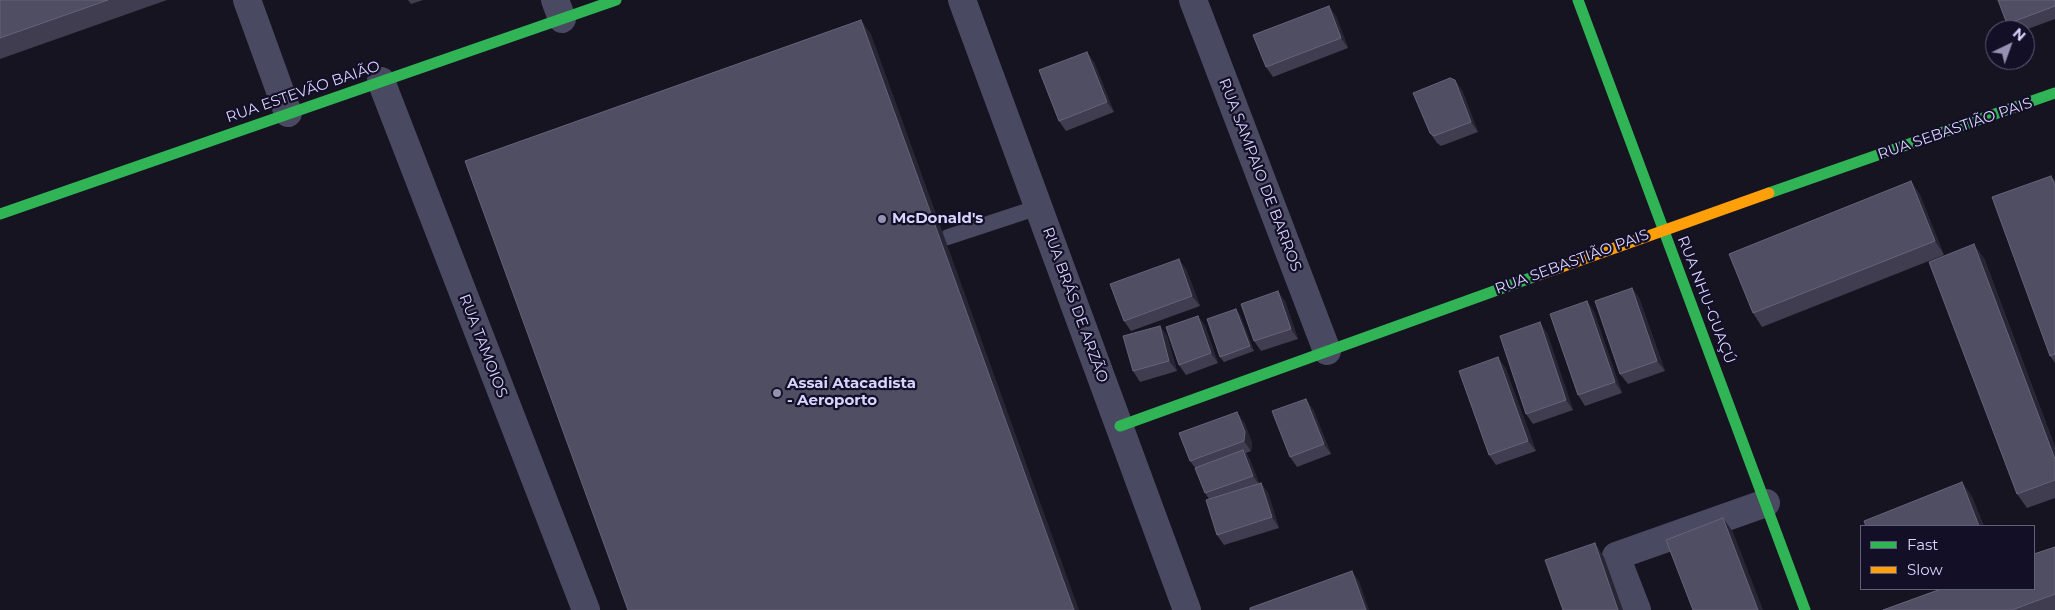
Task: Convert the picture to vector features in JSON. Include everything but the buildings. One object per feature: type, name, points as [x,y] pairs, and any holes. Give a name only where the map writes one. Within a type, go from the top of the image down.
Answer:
[{"type":"street","points":[[247,0],[288,113]]},
{"type":"street","name":"RUA ESTEVÃO BAIÃO","points":[[0,214],[381,81],[559,10],[616,0]]},
{"type":"street","name":"RUA BRÁS DE ARZÃO","points":[[962,0],[1187,610]]},
{"type":"street","name":"RUA SAMPAIO DE BARROS","points":[[1192,0],[1326,351]]},
{"type":"street","name":"RUA NHU-GUAÇÚ","points":[[1578,0],[1766,502],[1804,610]]},
{"type":"street","name":"RUA TAMOIOS","points":[[381,81],[581,606]]},
{"type":"street","name":"RUA SEBASTIÃO PAIS","points":[[1120,426],[1664,229],[2055,93]]},
{"type":"street","points":[[1636,610],[1616,556],[1766,502]]},
{"type":"lane","points":[[948,237],[1039,207]]},
{"type":"traffic: fast","points":[[0,214],[616,0]]},
{"type":"traffic: fast","points":[[1578,0],[1805,610]]},
{"type":"traffic: fast","points":[[1769,193],[2055,93]]},
{"type":"traffic: fast","points":[[1120,426],[1536,276]]},
{"type":"traffic: slow","points":[[1536,276],[1769,193]]},
{"type":"place","name":"McDonald's","points":[[882,219]]},
{"type":"place","name":"Assai Atacadista - Aeroporto","points":[[777,393]]}]
